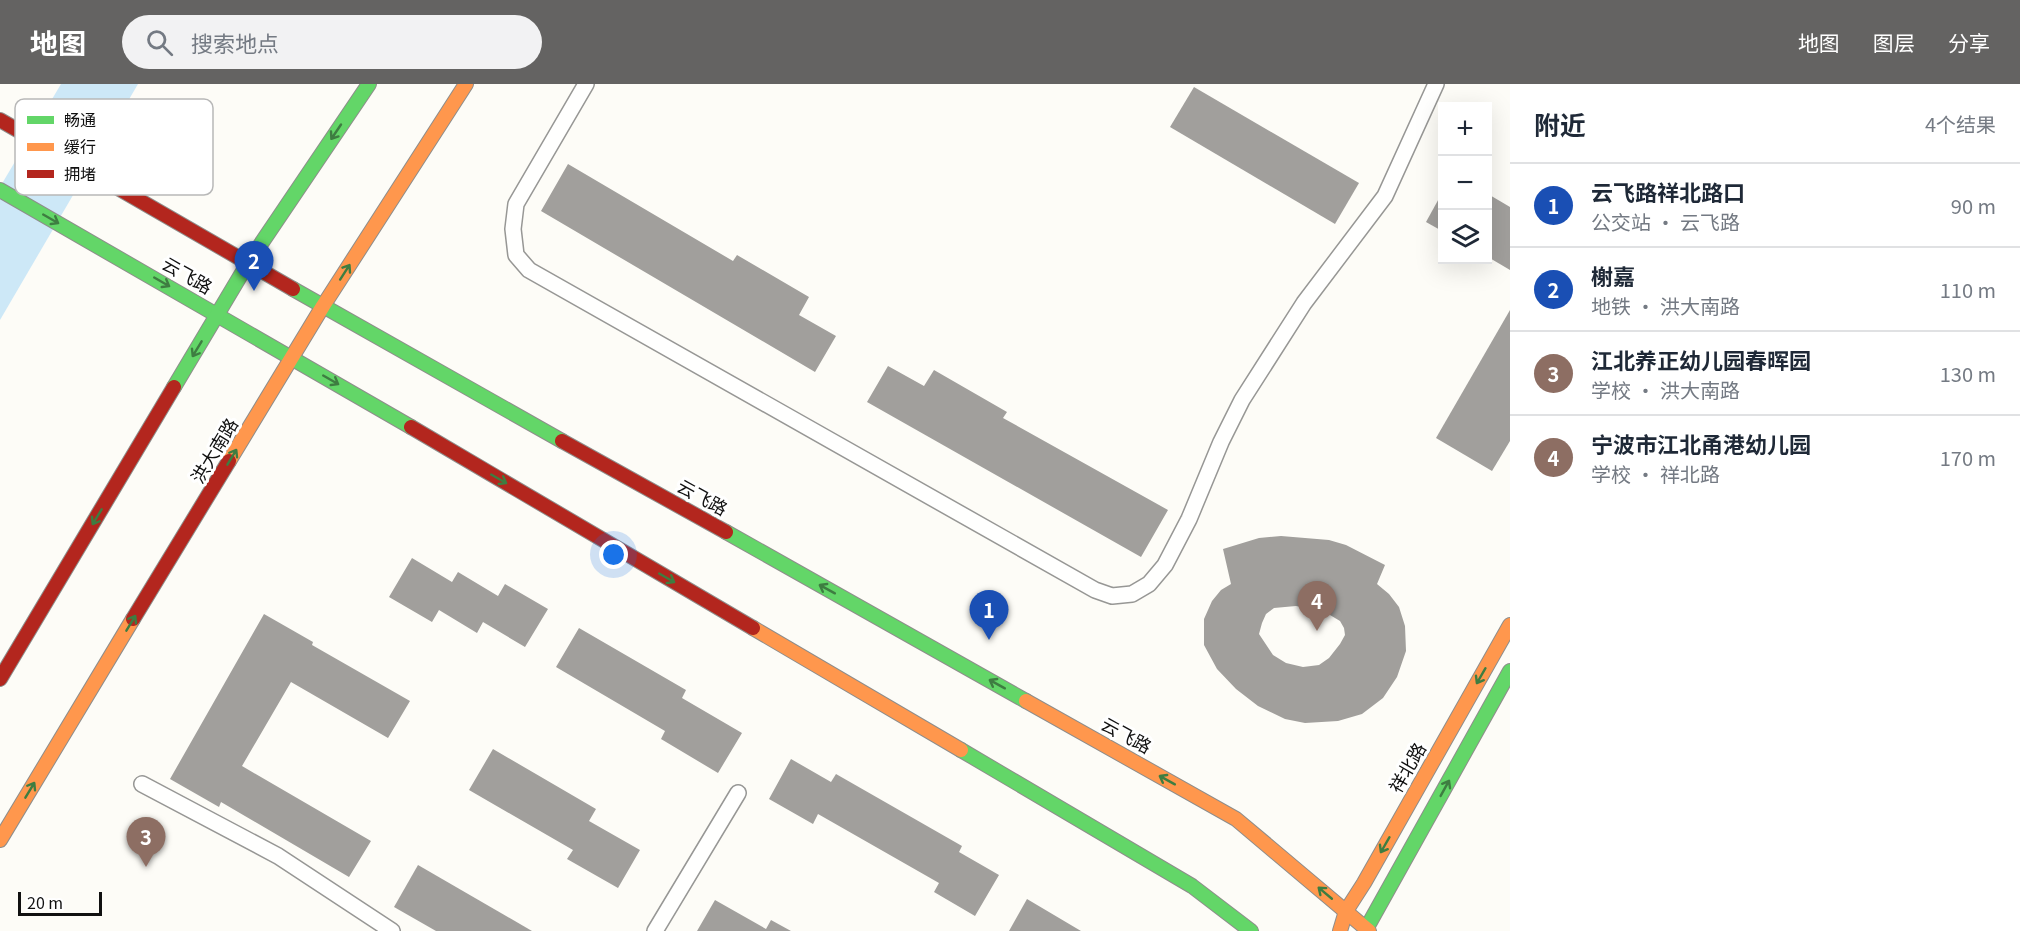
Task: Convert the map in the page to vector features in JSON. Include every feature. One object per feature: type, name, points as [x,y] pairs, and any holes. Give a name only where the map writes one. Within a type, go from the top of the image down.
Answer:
[{"type":"main road","points":[[0,679],[248,263],[369,84]]},
{"type":"main road","name":"洪大南路","points":[[0,840],[323,306],[466,84]]},
{"type":"main road","name":"云飞路","points":[[0,120],[15,129]]},
{"type":"main road","name":"云飞路","points":[[0,190],[292,357],[1192,886],[1251,931]]},
{"type":"main road","name":"云飞路","points":[[129,195],[1236,819],[1367,930]]},
{"type":"main road","name":"祥北路","points":[[1340,931],[1346,911],[1510,625]]},
{"type":"main road","points":[[1367,930],[1510,671]]},
{"type":"lane","points":[[586,84],[516,204],[513,229],[516,255],[528,270],[1095,590],[1112,596],[1132,594],[1141,589],[1149,584],[1165,565],[1189,519],[1221,442],[1242,400],[1304,303],[1384,196],[1436,84]]},
{"type":"lane","points":[[142,784],[278,856],[392,931]]},
{"type":"lane","points":[[655,931],[738,793]]},
{"type":"water","points":[[61,84],[138,84],[129,99],[52,99]]},
{"type":"water","points":[[15,162],[15,195],[73,195],[0,320],[0,187]]},
{"type":"building","points":[[1194,87],[1359,183],[1335,224],[1170,127]]},
{"type":"building","points":[[568,164],[733,261],[737,255],[809,297],[799,315],[836,336],[815,372],[541,211]]},
{"type":"building","points":[[1492,196],[1510,207],[1510,270],[1492,259]]},
{"type":"building","points":[[1438,200],[1438,229],[1426,222]]},
{"type":"building","points":[[1510,310],[1510,441],[1492,471],[1436,438]]},
{"type":"building","points":[[888,366],[924,386],[934,370],[1007,412],[1003,418],[1168,510],[1141,557],[867,402]]},
{"type":"building","points":[[1281,536],[1329,540],[1346,545],[1385,565],[1377,584],[1399,607],[1405,626],[1406,651],[1397,677],[1383,698],[1362,714],[1338,721],[1305,723],[1285,719],[1258,706],[1236,689],[1217,669],[1204,645],[1204,619],[1212,601],[1221,590],[1231,584],[1223,549],[1259,538]],"holes":[[[1296,606],[1330,615],[1340,621],[1344,628],[1345,635],[1329,658],[1319,665],[1303,667],[1286,663],[1273,655],[1259,634],[1266,614],[1274,608]]]},
{"type":"building","points":[[412,558],[452,582],[458,572],[498,596],[505,584],[548,609],[525,647],[483,622],[477,633],[439,610],[432,622],[389,597]]},
{"type":"building","points":[[264,614],[313,642],[312,645],[410,701],[388,738],[291,682],[242,766],[371,841],[349,877],[221,802],[219,807],[170,779]]},
{"type":"building","points":[[579,628],[686,690],[682,698],[742,733],[718,773],[661,739],[665,731],[556,667]]},
{"type":"building","points":[[493,749],[596,809],[589,821],[640,850],[618,888],[567,859],[573,850],[469,790]]},
{"type":"building","points":[[791,759],[831,782],[836,774],[962,846],[959,852],[999,875],[975,916],[934,892],[939,883],[818,814],[813,824],[769,799]]},
{"type":"building","points":[[418,865],[532,931],[436,931],[394,907]]},
{"type":"building","points":[[1027,899],[1081,931],[1009,931]]},
{"type":"building","points":[[715,900],[766,929],[771,920],[791,931],[697,931]]},
{"type":"traffic: fast","points":[[174,387],[248,263],[369,84]]},
{"type":"traffic: fast","points":[[0,190],[411,427]]},
{"type":"traffic: fast","points":[[293,289],[562,441]]},
{"type":"traffic: fast","points":[[726,532],[1026,701]]},
{"type":"traffic: fast","points":[[1365,931],[1510,671]]},
{"type":"traffic: fast","points":[[961,750],[1192,886],[1251,931]]},
{"type":"traffic: slow","points":[[229,461],[323,306],[466,84]]},
{"type":"traffic: slow","points":[[0,840],[133,619]]},
{"type":"traffic: slow","points":[[1340,931],[1346,911],[1510,625]]},
{"type":"traffic: slow","points":[[753,628],[961,750]]},
{"type":"traffic: slow","points":[[1026,701],[1236,819],[1369,931]]},
{"type":"traffic: jam","points":[[0,120],[15,129]]},
{"type":"traffic: jam","points":[[130,195],[293,289]]},
{"type":"traffic: jam","points":[[0,679],[174,387]]},
{"type":"traffic: jam","points":[[411,427],[753,628]]},
{"type":"traffic: jam","points":[[562,441],[726,532]]},
{"type":"traffic: jam","points":[[133,619],[229,461]]},
{"type":"place","name":"榭嘉","points":[[254,291]]},
{"type":"place","name":"宁波市江北甬港幼儿园","points":[[1317,631]]},
{"type":"place","name":"云飞路祥北路口","points":[[989,640]]},
{"type":"place","name":"江北养正幼儿园春晖园","points":[[146,867]]}]
